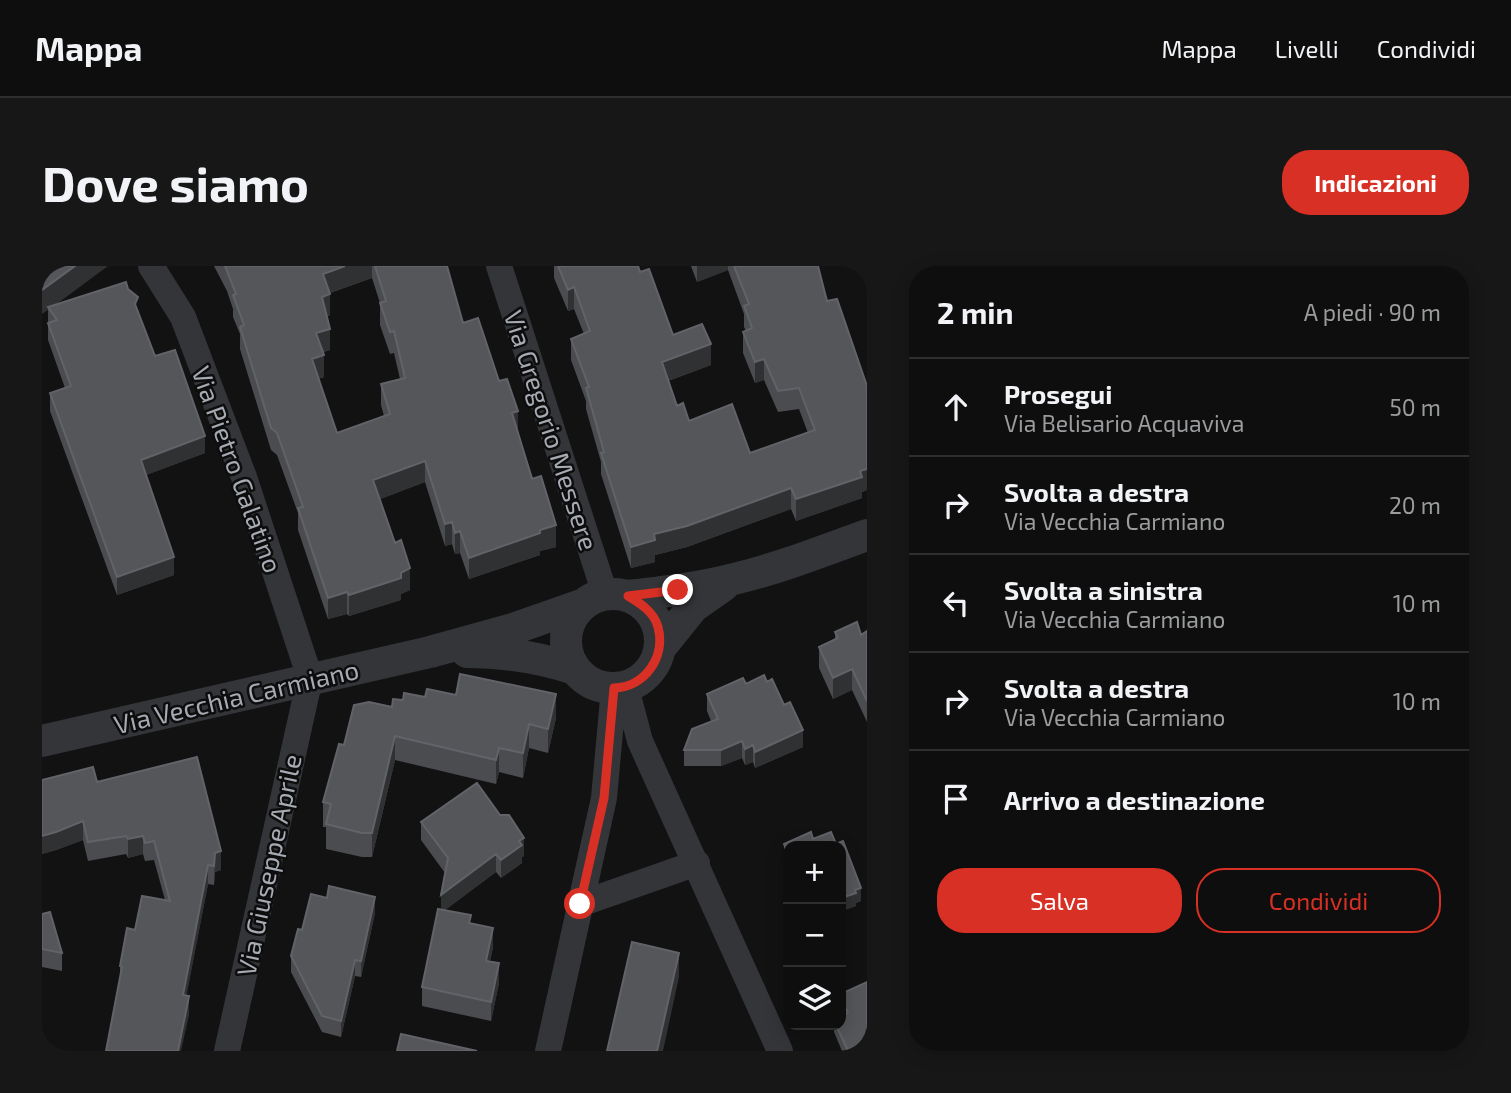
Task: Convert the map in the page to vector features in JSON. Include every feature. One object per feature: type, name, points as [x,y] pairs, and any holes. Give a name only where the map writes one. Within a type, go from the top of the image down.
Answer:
[{"type":"street","name":"Via Pietro Galatino","points":[[151,266],[188,329],[244,477],[310,678]]},
{"type":"street","name":"Via Gregorio Messere","points":[[499,266],[606,598]]},
{"type":"street","name":"Via Vecchia Carmiano","points":[[42,741],[430,652],[513,629],[606,598],[678,590],[733,580],[803,559],[867,535]]},
{"type":"street","name":"Via Vecchia Carmiano","points":[[430,652],[502,652],[545,659],[575,669],[592,684],[620,688],[638,681],[652,669],[660,648],[693,607],[733,580]]},
{"type":"street","points":[[575,669],[566,643],[571,619],[606,598],[645,606],[658,625],[660,648]]},
{"type":"street","name":"Via Giuseppe Aprile","points":[[227,1051],[310,678]]},
{"type":"street","points":[[620,688],[640,741],[780,1051]]},
{"type":"street","points":[[548,1051],[604,798],[620,688]]},
{"type":"street","points":[[580,904],[697,863]]},
{"type":"building","points":[[42,266],[75,266],[42,290]]},
{"type":"building","points":[[225,266],[345,266],[323,274],[330,294],[322,297],[330,329],[316,333],[324,355],[312,359],[337,433],[390,414],[381,384],[405,378],[394,331],[390,332],[380,303],[386,301],[375,266],[447,266],[463,323],[478,318],[499,381],[507,379],[518,411],[512,413],[532,479],[541,476],[556,525],[469,558],[460,531],[455,533],[452,522],[445,524],[425,461],[373,480],[395,543],[401,540],[410,568],[401,573],[401,578],[349,595],[347,592],[328,598],[298,508],[303,507],[277,433],[271,428],[240,327],[244,325],[233,295],[236,294]]},
{"type":"building","points":[[558,266],[638,266],[640,272],[649,269],[673,335],[702,324],[711,344],[662,362],[677,406],[683,403],[689,421],[732,404],[750,453],[815,430],[799,388],[778,391],[764,359],[755,362],[743,332],[752,328],[744,306],[749,304],[734,266],[818,266],[827,301],[837,299],[867,386],[867,469],[860,471],[862,477],[796,499],[791,488],[687,526],[654,534],[655,540],[631,547],[601,453],[604,452],[586,388],[589,387],[571,339],[590,331],[574,287],[568,290]]},
{"type":"building","points":[[126,282],[128,289],[138,297],[135,304],[155,356],[175,350],[205,436],[141,460],[174,557],[117,577],[50,393],[71,386],[48,323],[57,320],[48,307]]},
{"type":"building","points":[[857,622],[861,635],[867,631],[867,701],[852,669],[833,678],[819,647],[838,638],[835,632]]},
{"type":"building","points":[[460,674],[556,694],[548,729],[529,724],[523,753],[499,748],[496,760],[395,736],[372,833],[326,824],[331,804],[323,802],[339,744],[344,745],[354,705],[369,702],[392,707],[393,699],[403,700],[404,693],[425,697],[427,689],[456,695]]},
{"type":"building","points":[[764,675],[767,682],[772,679],[784,705],[790,702],[803,730],[755,752],[753,745],[745,749],[742,741],[721,750],[684,750],[692,729],[718,719],[707,694],[743,678],[746,684]]},
{"type":"building","points":[[197,757],[221,851],[215,853],[214,866],[208,865],[183,995],[189,996],[178,1051],[106,1051],[127,928],[135,930],[142,896],[170,901],[154,841],[145,843],[143,836],[128,839],[126,836],[88,842],[83,821],[42,836],[42,780],[93,767],[97,782]]},
{"type":"building","points":[[477,783],[500,815],[509,815],[524,838],[519,841],[522,845],[501,860],[496,854],[441,895],[448,858],[421,822]]},
{"type":"building","points":[[811,832],[813,839],[831,832],[835,841],[791,841]]},
{"type":"building","points":[[846,849],[861,888],[855,890],[856,893],[846,896]]},
{"type":"building","points":[[329,886],[375,897],[361,961],[355,960],[341,1021],[322,1016],[291,956],[298,929],[302,930],[311,894],[327,898]]},
{"type":"building","points":[[438,909],[471,915],[469,923],[493,928],[486,961],[499,963],[491,1002],[422,987]]},
{"type":"building","points":[[50,912],[62,953],[42,949],[42,914]]},
{"type":"building","points":[[632,942],[679,953],[657,1051],[607,1051]]},
{"type":"building","points":[[867,982],[867,1051],[848,1051],[838,1030],[846,1030],[846,992]]},
{"type":"building","points":[[401,1034],[477,1051],[397,1051]]},
{"type":"route","points":[[580,904],[604,798],[614,688],[626,688],[652,669],[660,648],[658,625],[645,606],[628,596],[678,590]]}]
